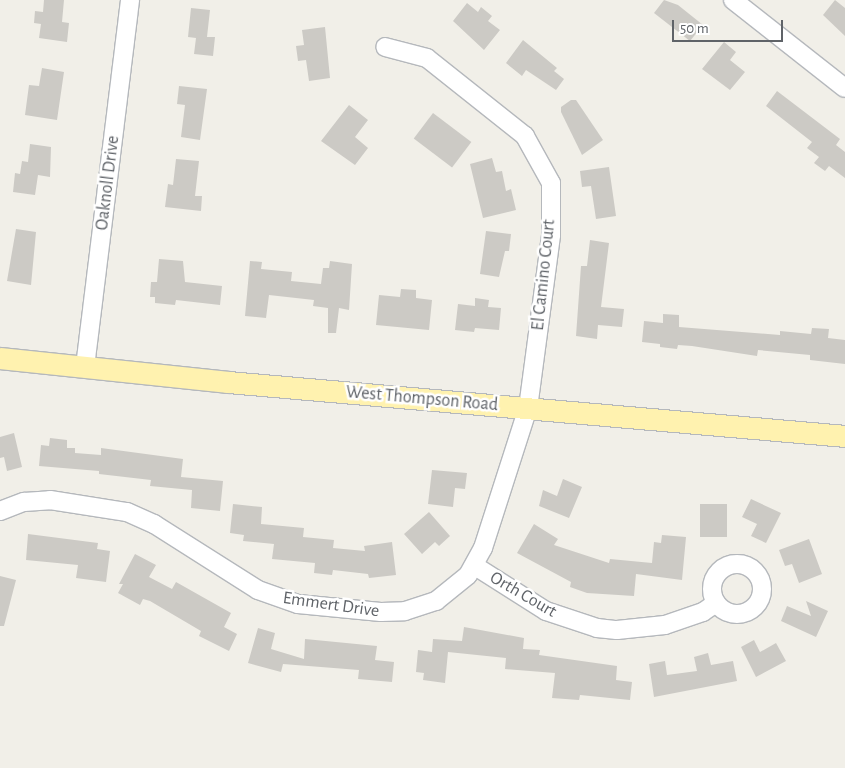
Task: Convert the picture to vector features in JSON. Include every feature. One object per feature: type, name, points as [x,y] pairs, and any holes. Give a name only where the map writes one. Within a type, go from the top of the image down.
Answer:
[{"type":"main road","name":"West Thompson Road","points":[[0,358],[845,436]]},
{"type":"street","name":"Oaknoll Drive","points":[[85,367],[130,0]]},
{"type":"street","points":[[733,0],[845,88]]},
{"type":"street","name":"El Camino Court","points":[[385,47],[427,58],[526,136],[550,183],[551,235],[528,408]]},
{"type":"street","name":"Emmert Drive","points":[[0,511],[24,502],[50,500],[127,512],[154,524],[258,590],[298,604],[381,612],[414,609],[453,590],[475,566],[528,408]]},
{"type":"street","name":"Orth Court","points":[[475,566],[546,611],[597,628],[617,630],[665,625],[697,615],[716,603]]},
{"type":"building","points":[[44,0],[64,0],[62,22],[69,23],[67,42],[39,38],[41,24],[34,23],[35,11],[43,12]]},
{"type":"building","points":[[664,0],[678,5],[703,25],[690,41],[654,13]]},
{"type":"building","points":[[835,0],[845,8],[845,36],[823,15]]},
{"type":"building","points":[[467,3],[478,12],[481,7],[492,16],[488,21],[500,30],[484,50],[453,21]]},
{"type":"building","points":[[191,8],[210,10],[207,37],[215,37],[213,56],[194,54],[196,38],[188,37]]},
{"type":"building","points":[[325,27],[330,78],[309,81],[306,60],[298,61],[296,46],[304,45],[302,30]]},
{"type":"building","points":[[523,40],[557,68],[554,71],[564,79],[556,90],[526,70],[522,76],[506,63]]},
{"type":"building","points":[[724,42],[736,52],[730,60],[745,72],[730,90],[702,69]]},
{"type":"building","points":[[42,68],[64,72],[57,120],[25,115],[29,85],[39,86]]},
{"type":"building","points":[[179,86],[207,89],[200,140],[181,137],[185,105],[177,104]]},
{"type":"building","points":[[777,91],[840,139],[836,145],[845,152],[845,178],[829,166],[825,171],[814,163],[819,157],[807,148],[812,142],[766,106]]},
{"type":"building","points":[[571,100],[576,100],[603,140],[582,155],[561,112],[561,107]]},
{"type":"building","points":[[349,105],[368,120],[355,137],[368,148],[355,165],[321,141]]},
{"type":"building","points":[[433,113],[471,142],[452,167],[414,139]]},
{"type":"building","points":[[30,144],[51,147],[50,177],[38,175],[35,195],[13,192],[15,173],[20,174],[22,161],[28,162]]},
{"type":"building","points":[[492,158],[496,172],[502,171],[506,191],[511,189],[516,210],[483,218],[470,164]]},
{"type":"building","points":[[176,159],[199,161],[195,196],[202,196],[201,211],[165,207],[168,184],[173,185]]},
{"type":"building","points":[[609,167],[616,216],[596,219],[591,186],[582,187],[580,171]]},
{"type":"building","points":[[16,229],[36,232],[31,285],[7,281]]},
{"type":"building","points":[[486,231],[511,234],[509,251],[505,251],[499,277],[480,274]]},
{"type":"building","points":[[590,240],[609,243],[601,307],[624,309],[622,327],[598,325],[597,339],[576,336],[581,266],[587,266]]},
{"type":"building","points":[[159,259],[183,261],[185,282],[222,286],[220,305],[176,300],[175,305],[155,303],[155,297],[150,297],[151,282],[157,282]]},
{"type":"building","points":[[250,261],[262,262],[261,269],[292,272],[291,281],[321,284],[323,268],[329,268],[330,261],[352,264],[349,310],[339,308],[336,333],[328,333],[328,308],[313,306],[314,300],[269,295],[266,318],[245,316]]},
{"type":"building","points":[[401,289],[416,290],[416,298],[432,300],[429,330],[376,325],[379,295],[400,297]]},
{"type":"building","points":[[475,298],[489,300],[488,307],[501,308],[499,330],[475,328],[474,332],[455,330],[458,304],[475,306]]},
{"type":"building","points":[[663,314],[679,315],[679,327],[780,335],[780,331],[811,334],[812,328],[829,329],[828,338],[845,340],[845,364],[810,360],[810,355],[758,350],[757,356],[692,346],[678,345],[677,349],[660,347],[660,344],[642,342],[644,321],[663,323]]},
{"type":"building","points":[[14,433],[22,467],[7,471],[4,457],[0,458],[0,437]]},
{"type":"building","points":[[50,438],[67,440],[67,448],[75,448],[75,453],[101,455],[101,448],[183,459],[181,477],[223,481],[220,511],[191,508],[192,490],[150,486],[151,480],[99,474],[99,471],[39,466],[41,445],[49,446]]},
{"type":"building","points":[[432,470],[467,473],[465,489],[455,488],[453,507],[428,504]]},
{"type":"building","points":[[563,479],[582,487],[569,518],[539,506],[543,490],[557,496]]},
{"type":"building","points":[[751,499],[781,513],[766,543],[751,536],[757,524],[742,517]]},
{"type":"building","points":[[233,504],[262,507],[261,524],[304,528],[303,537],[334,540],[333,548],[365,551],[364,546],[392,542],[396,575],[369,578],[368,574],[333,570],[332,575],[314,573],[315,563],[272,559],[274,544],[243,541],[244,535],[230,533]]},
{"type":"building","points":[[700,504],[727,504],[727,537],[700,537]]},
{"type":"building","points":[[429,512],[450,536],[439,546],[435,542],[422,554],[404,534]]},
{"type":"building","points":[[534,524],[558,539],[554,545],[609,563],[610,559],[652,563],[654,542],[661,543],[662,535],[686,537],[682,580],[636,574],[634,596],[587,593],[570,587],[571,582],[517,553]]},
{"type":"building","points":[[28,534],[98,543],[97,549],[110,551],[106,582],[76,578],[78,565],[26,560]]},
{"type":"building","points":[[809,539],[822,574],[799,583],[792,564],[785,566],[779,550]]},
{"type":"building","points":[[135,554],[156,565],[149,577],[172,589],[176,582],[231,613],[224,627],[237,634],[229,651],[199,636],[201,631],[150,601],[143,599],[140,605],[118,593],[123,584],[119,584]]},
{"type":"building","points":[[0,576],[16,580],[4,626],[0,626]]},
{"type":"building","points":[[806,601],[828,611],[816,637],[781,621],[787,606],[811,616]]},
{"type":"building","points":[[464,627],[524,638],[523,649],[540,650],[539,655],[617,666],[616,680],[632,682],[630,700],[580,695],[579,700],[552,698],[555,673],[505,669],[506,658],[448,652],[445,683],[423,680],[424,673],[416,672],[418,650],[432,652],[433,639],[462,641]]},
{"type":"building","points":[[258,628],[275,633],[271,649],[304,659],[305,639],[377,646],[375,660],[394,662],[392,682],[358,679],[359,670],[283,664],[281,672],[248,663]]},
{"type":"building","points":[[754,640],[760,652],[776,643],[786,661],[756,677],[741,647]]},
{"type":"building","points":[[708,653],[711,665],[733,661],[737,681],[654,697],[649,664],[665,661],[667,675],[697,671],[694,657]]}]
